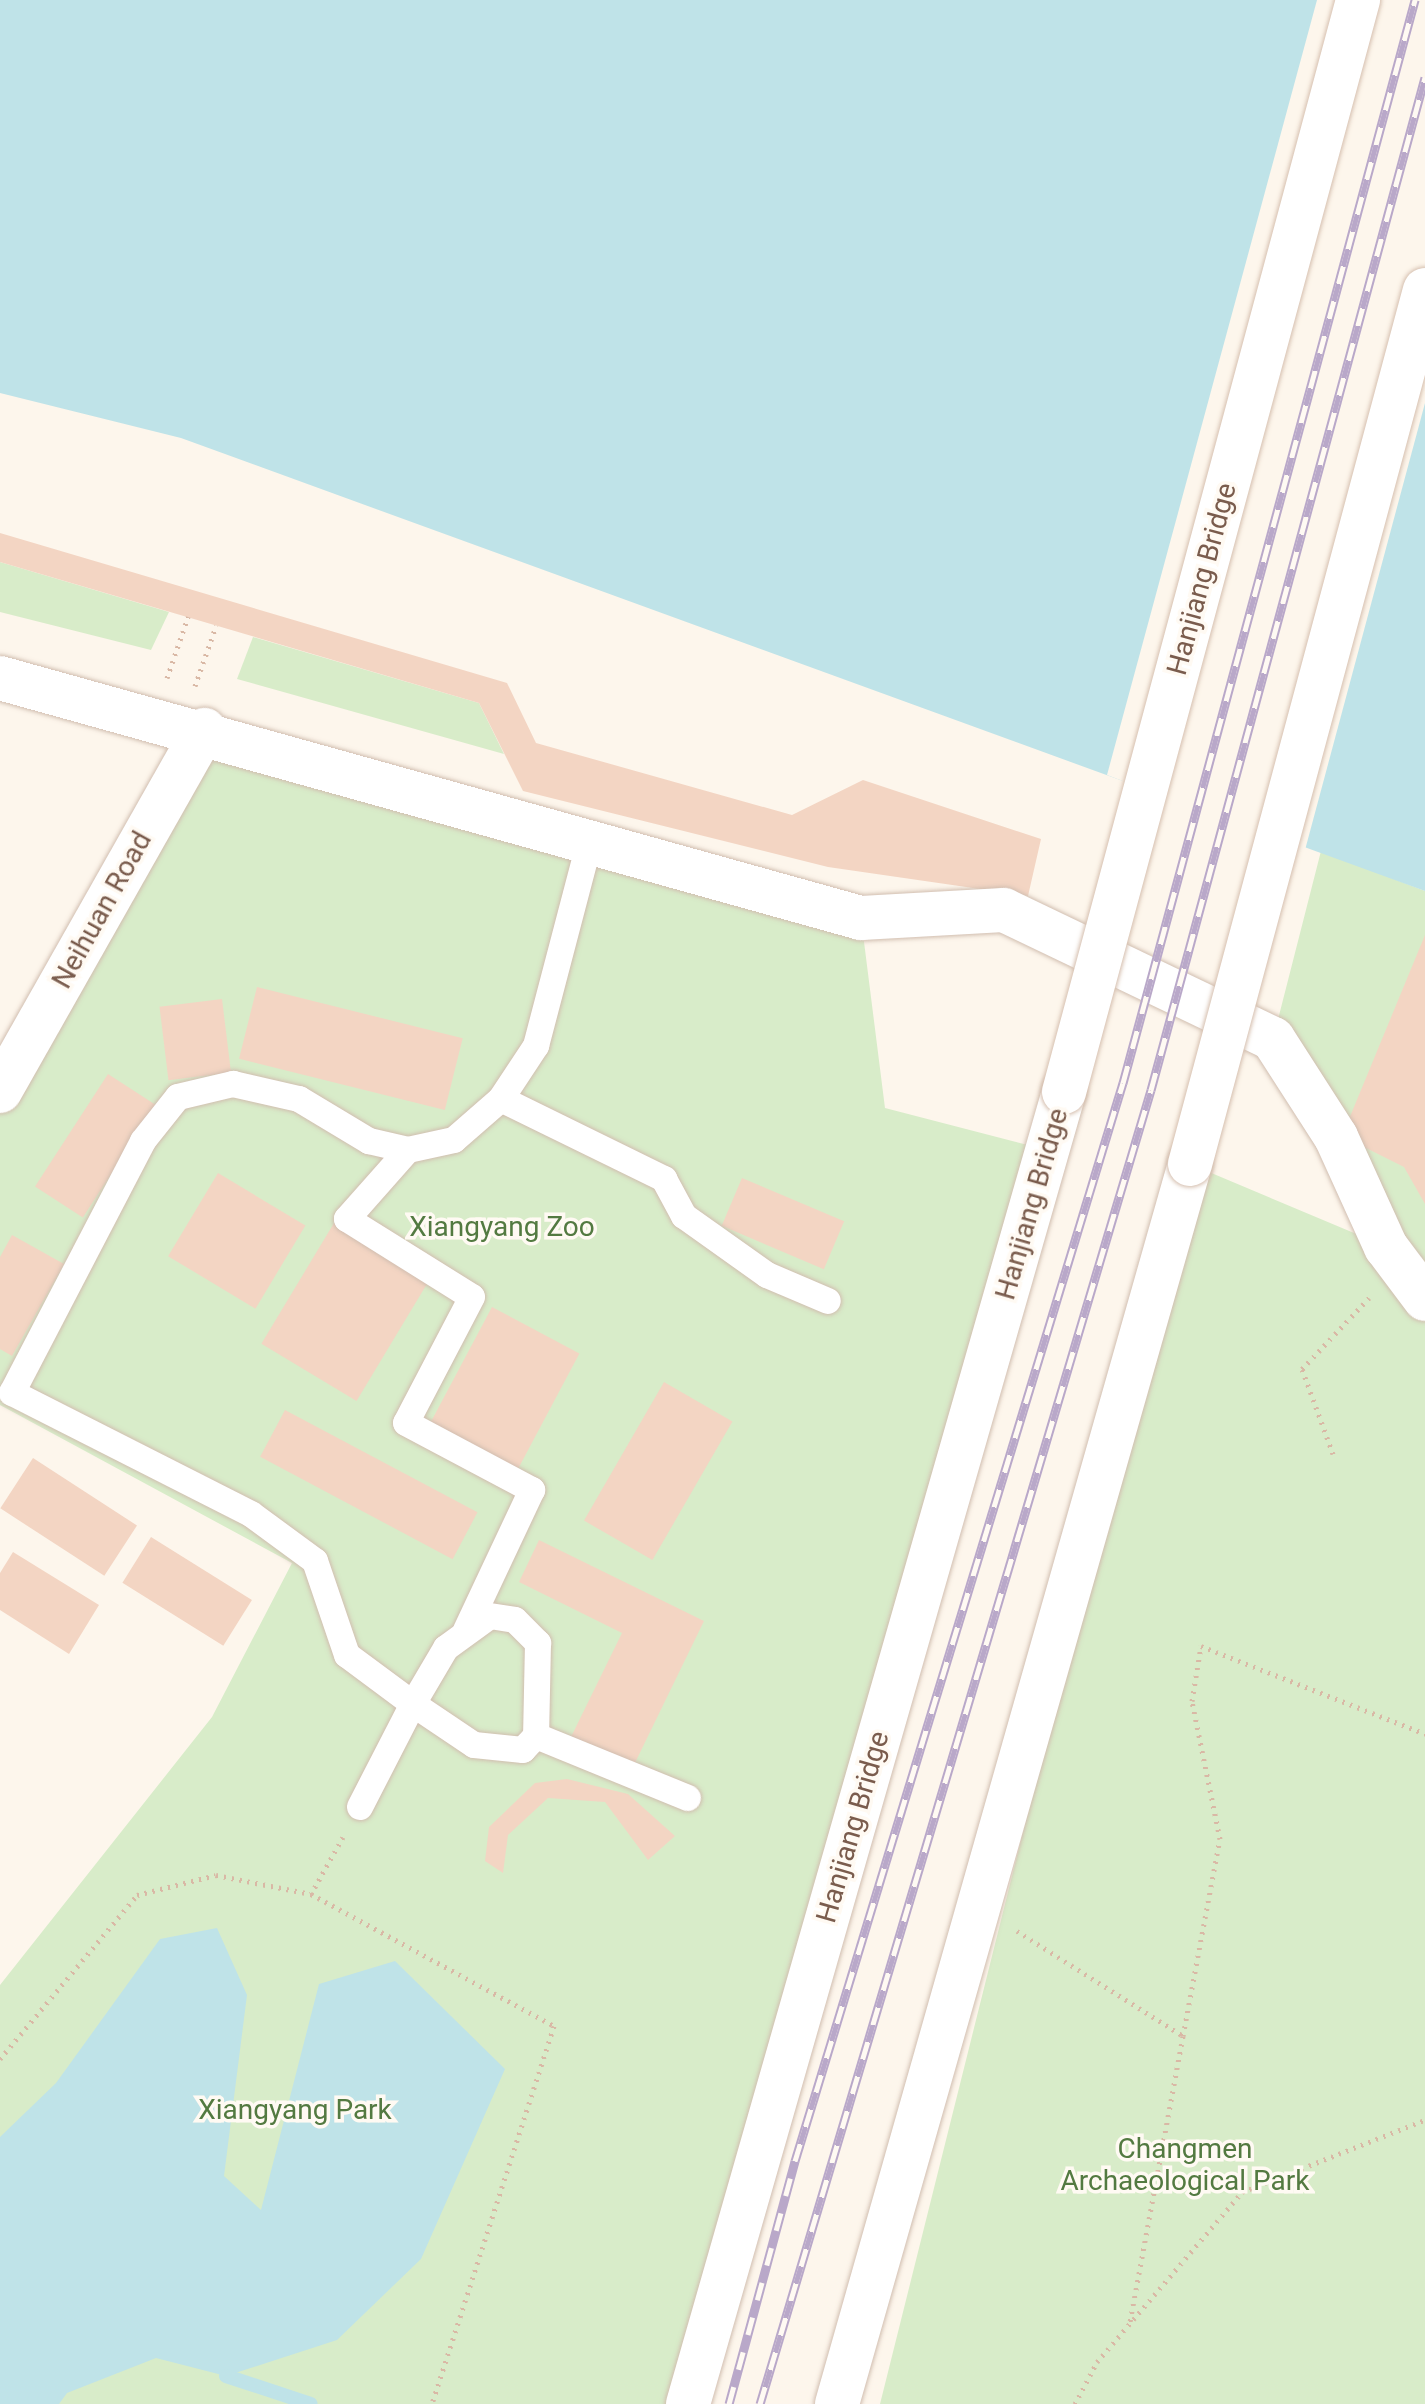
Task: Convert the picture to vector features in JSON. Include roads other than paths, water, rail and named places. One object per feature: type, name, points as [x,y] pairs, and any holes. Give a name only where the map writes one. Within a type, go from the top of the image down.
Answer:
[{"type":"main road","name":"Hanjiang Bridge","points":[[688,2404],[1064,1092],[1358,0]]},
{"type":"main road","points":[[837,2404],[1190,1164],[1425,290]]},
{"type":"main road","points":[[0,678],[204,730],[861,918],[1004,910],[1273,1039],[1336,1137],[1413,1282]]},
{"type":"main road","name":"Neihuan Road","points":[[0,1091],[204,730]]},
{"type":"lane","points":[[360,1807],[413,1704],[446,1648],[466,1630],[490,1616],[515,1620],[538,1643],[536,1736],[523,1750],[474,1745],[413,1704],[347,1655],[315,1561],[251,1514],[12,1393],[143,1141],[178,1097],[233,1084],[299,1099],[369,1141],[408,1150],[454,1140],[501,1099],[536,1046],[590,840]]},
{"type":"lane","points":[[501,1099],[664,1179],[684,1216],[767,1275],[828,1301]]},
{"type":"lane","points":[[408,1150],[347,1219],[472,1297],[406,1423],[532,1490],[466,1630]]},
{"type":"lane","points":[[536,1736],[688,1798]]},
{"type":"water","points":[[0,0],[1425,0],[1425,891],[181,438],[0,393]]},
{"type":"water","points":[[217,1928],[247,1995],[224,2176],[261,2210],[319,1984],[395,1961],[505,2069],[421,2259],[337,2340],[226,2376],[156,2358],[67,2393],[59,2404],[0,2404],[0,2137],[56,2083],[160,1939]]},
{"type":"waterway","points":[[226,2376],[311,2404]]},
{"type":"railway","points":[[729,2404],[795,2161],[1123,1083],[1415,0]]},
{"type":"railway","points":[[760,2404],[1151,1090],[1425,77]]},
{"type":"park label","name":"Xiangyang Zoo","points":[[502,1227]]},
{"type":"park label","name":"Xiangyang Park","points":[[295,2110]]},
{"type":"park label","name":"Changmen Archaeological Park","points":[[1185,2165]]}]
